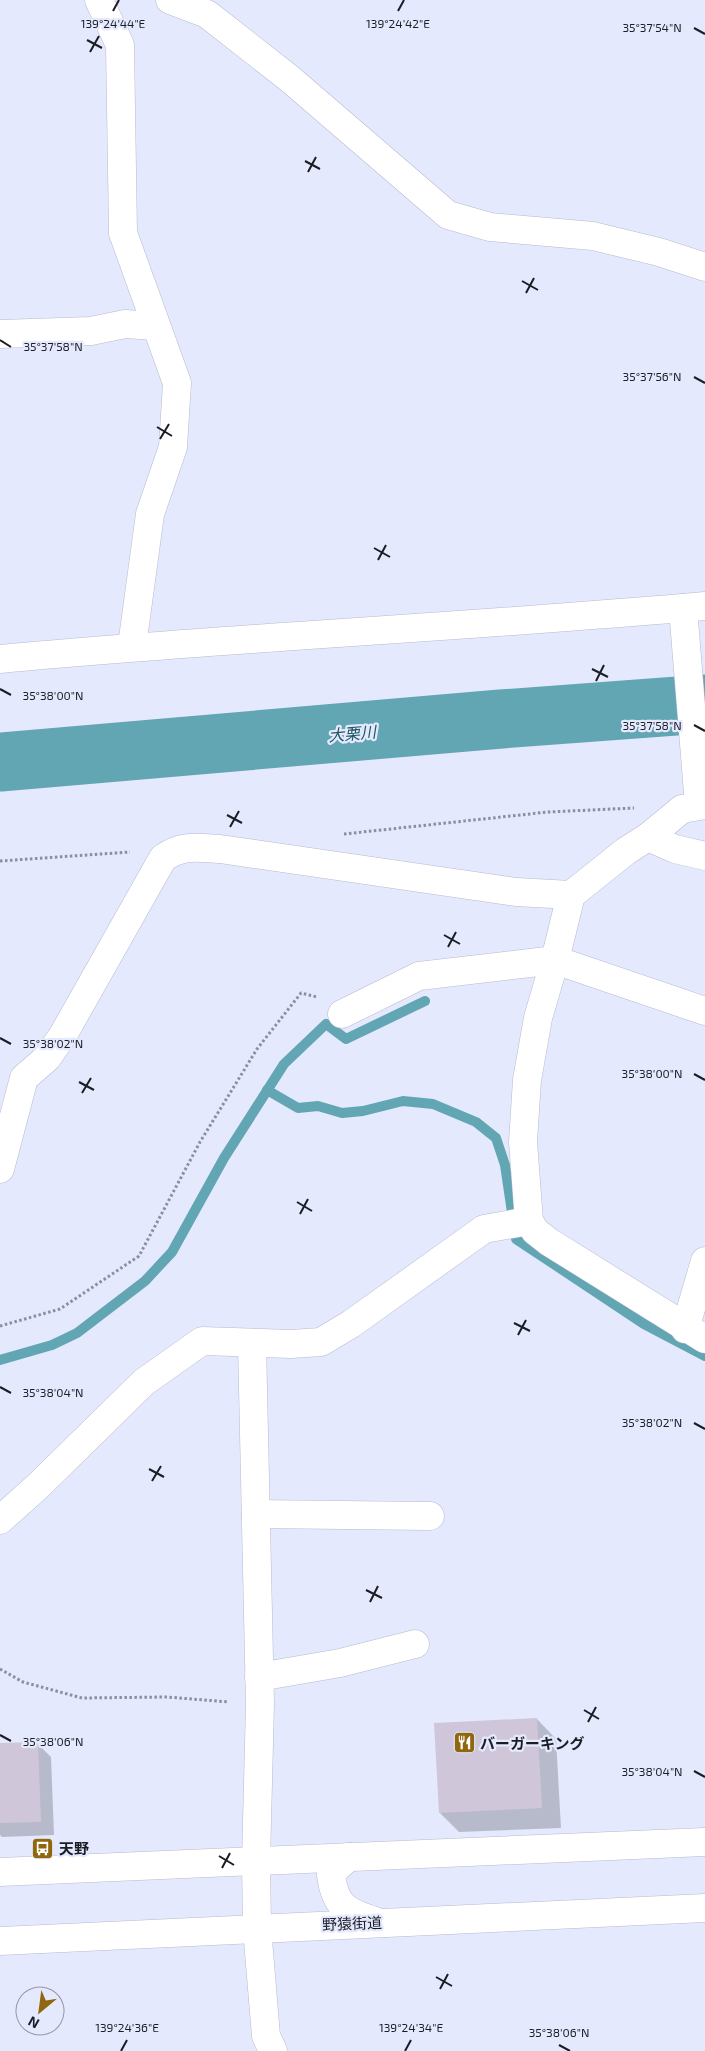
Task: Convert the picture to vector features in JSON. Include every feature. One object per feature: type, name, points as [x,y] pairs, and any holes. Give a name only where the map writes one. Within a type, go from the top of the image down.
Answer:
[{"type":"street","points":[[100,0],[120,45],[123,233],[176,383],[173,447],[150,514],[132,646]]},
{"type":"street","points":[[170,0],[208,14],[290,79],[448,215],[490,227],[593,236],[658,252],[705,267]]},
{"type":"street","points":[[0,334],[91,331],[125,324],[156,326]]},
{"type":"street","points":[[0,659],[132,646],[691,611],[701,802],[682,809],[648,838],[626,851],[571,895],[538,1018],[527,1080],[517,1223]]},
{"type":"street","points":[[648,838],[675,849],[705,856]]},
{"type":"street","points":[[0,1169],[12,1077],[47,1058],[64,1035],[163,858],[176,850],[196,848],[220,849],[516,892],[571,895]]},
{"type":"street","points":[[342,1014],[419,976],[555,960],[705,1011]]},
{"type":"street","points":[[0,1520],[38,1486],[144,1382],[202,1341],[252,1343],[322,1342],[351,1324],[484,1229],[517,1223],[535,1231],[548,1242],[695,1334],[705,1261]]},
{"type":"street","points":[[252,1343],[260,1704],[256,1861],[257,1928],[266,2036],[272,2051]]},
{"type":"street","points":[[256,1514],[430,1516]]},
{"type":"street","points":[[259,1677],[340,1663],[415,1644]]},
{"type":"street","points":[[0,1872],[705,1842]]},
{"type":"street","points":[[350,1857],[337,1867],[331,1875],[332,1886],[338,1902],[352,1914],[379,1922]]},
{"type":"street","name":"野猿街道","points":[[0,1941],[705,1908]]},
{"type":"path","points":[[337,834],[548,812],[637,808]]},
{"type":"path","points":[[0,862],[133,851]]},
{"type":"path","points":[[0,1326],[60,1309],[139,1256],[200,1142],[256,1049],[301,993],[323,999],[342,1014]]},
{"type":"path","points":[[0,1669],[23,1682],[82,1698],[167,1697],[260,1704]]},
{"type":"building","points":[[537,1718],[542,1808],[439,1813],[434,1723]]},
{"type":"building","points":[[38,1742],[41,1822],[0,1823],[0,1743]]},
{"type":"waterway","name":"大栗川","points":[[0,762],[501,719],[705,704]]},
{"type":"waterway","points":[[0,1360],[52,1345],[77,1333],[145,1281],[172,1252],[224,1158],[284,1064],[326,1024],[346,1039],[425,1001]]},
{"type":"waterway","points":[[267,1090],[298,1108],[318,1106],[342,1113],[363,1111],[403,1101],[433,1104],[476,1122],[496,1138],[505,1165],[516,1239],[644,1324],[705,1356]]},
{"type":"place","name":"バーガーキング","points":[[464,1743]]},
{"type":"place","name":"天野","points":[[43,1848]]}]
